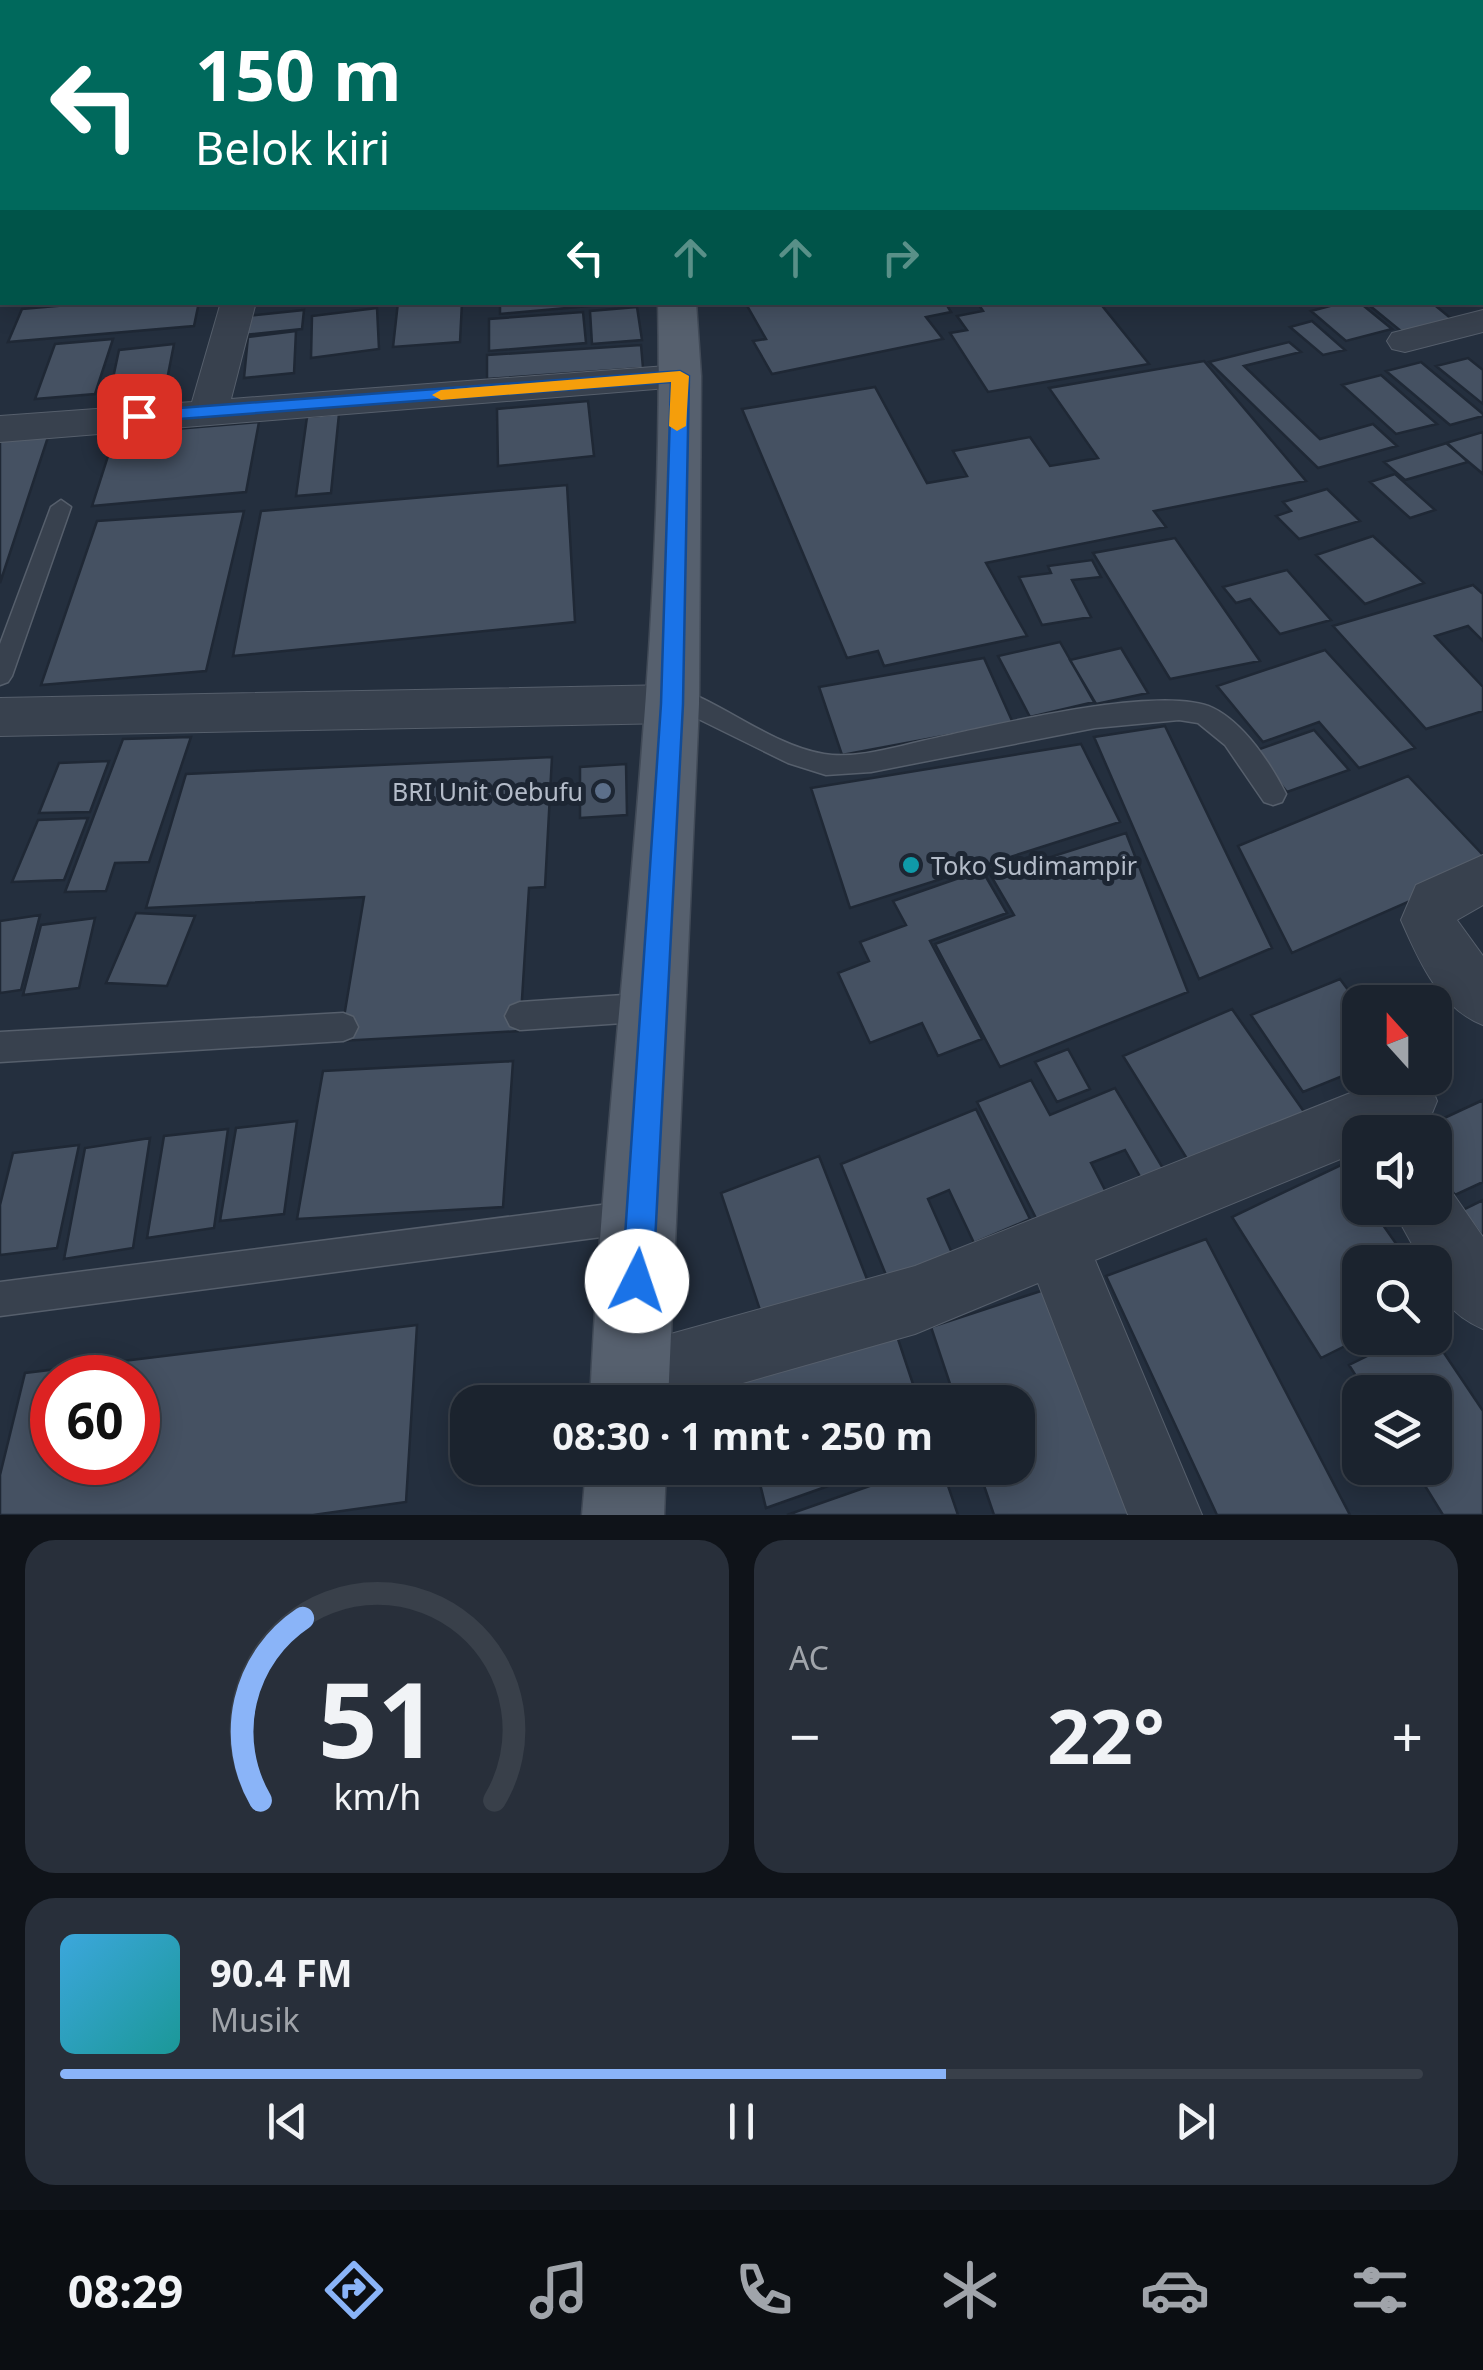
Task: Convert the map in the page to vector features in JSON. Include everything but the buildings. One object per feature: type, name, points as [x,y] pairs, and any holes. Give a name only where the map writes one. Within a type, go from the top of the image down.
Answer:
[{"type":"main road","points":[[630,1385],[672,700],[680,376],[677,305]]},
{"type":"main road","points":[[623,1515],[625,1485]]},
{"type":"street","points":[[209,410],[238,305]]},
{"type":"street","points":[[1406,341],[1483,321]]},
{"type":"street","points":[[0,429],[680,376]]},
{"type":"street","points":[[0,717],[672,700]]},
{"type":"street","points":[[1483,879],[1435,902],[1429,920],[1444,953],[1483,998]]},
{"type":"street","points":[[649,1385],[915,1300],[1056,1245],[1197,1182],[1342,1131]]},
{"type":"street","points":[[1436,1225],[1483,1295]]},
{"type":"street","points":[[1056,1245],[1165,1515]]},
{"type":"lane","points":[[0,676],[61,507]]},
{"type":"lane","points":[[672,700],[826,766],[871,762],[1154,709],[1202,714],[1239,746],[1274,794]]},
{"type":"lane","points":[[520,1016],[652,1006]]},
{"type":"lane","points":[[0,1048],[342,1027]]},
{"type":"lane","points":[[0,1058],[95,1043]]},
{"type":"lane","points":[[0,1299],[642,1215]]},
{"type":"slow traffic","points":[[441,395],[680,376],[677,426]]},
{"type":"place","name":"BRI Unit Oebufu","points":[[603,791]]},
{"type":"place","name":"Toko Sudimampir","points":[[911,865]]},
{"type":"route","points":[[139,416],[680,376],[672,704],[637,1281]]}]
